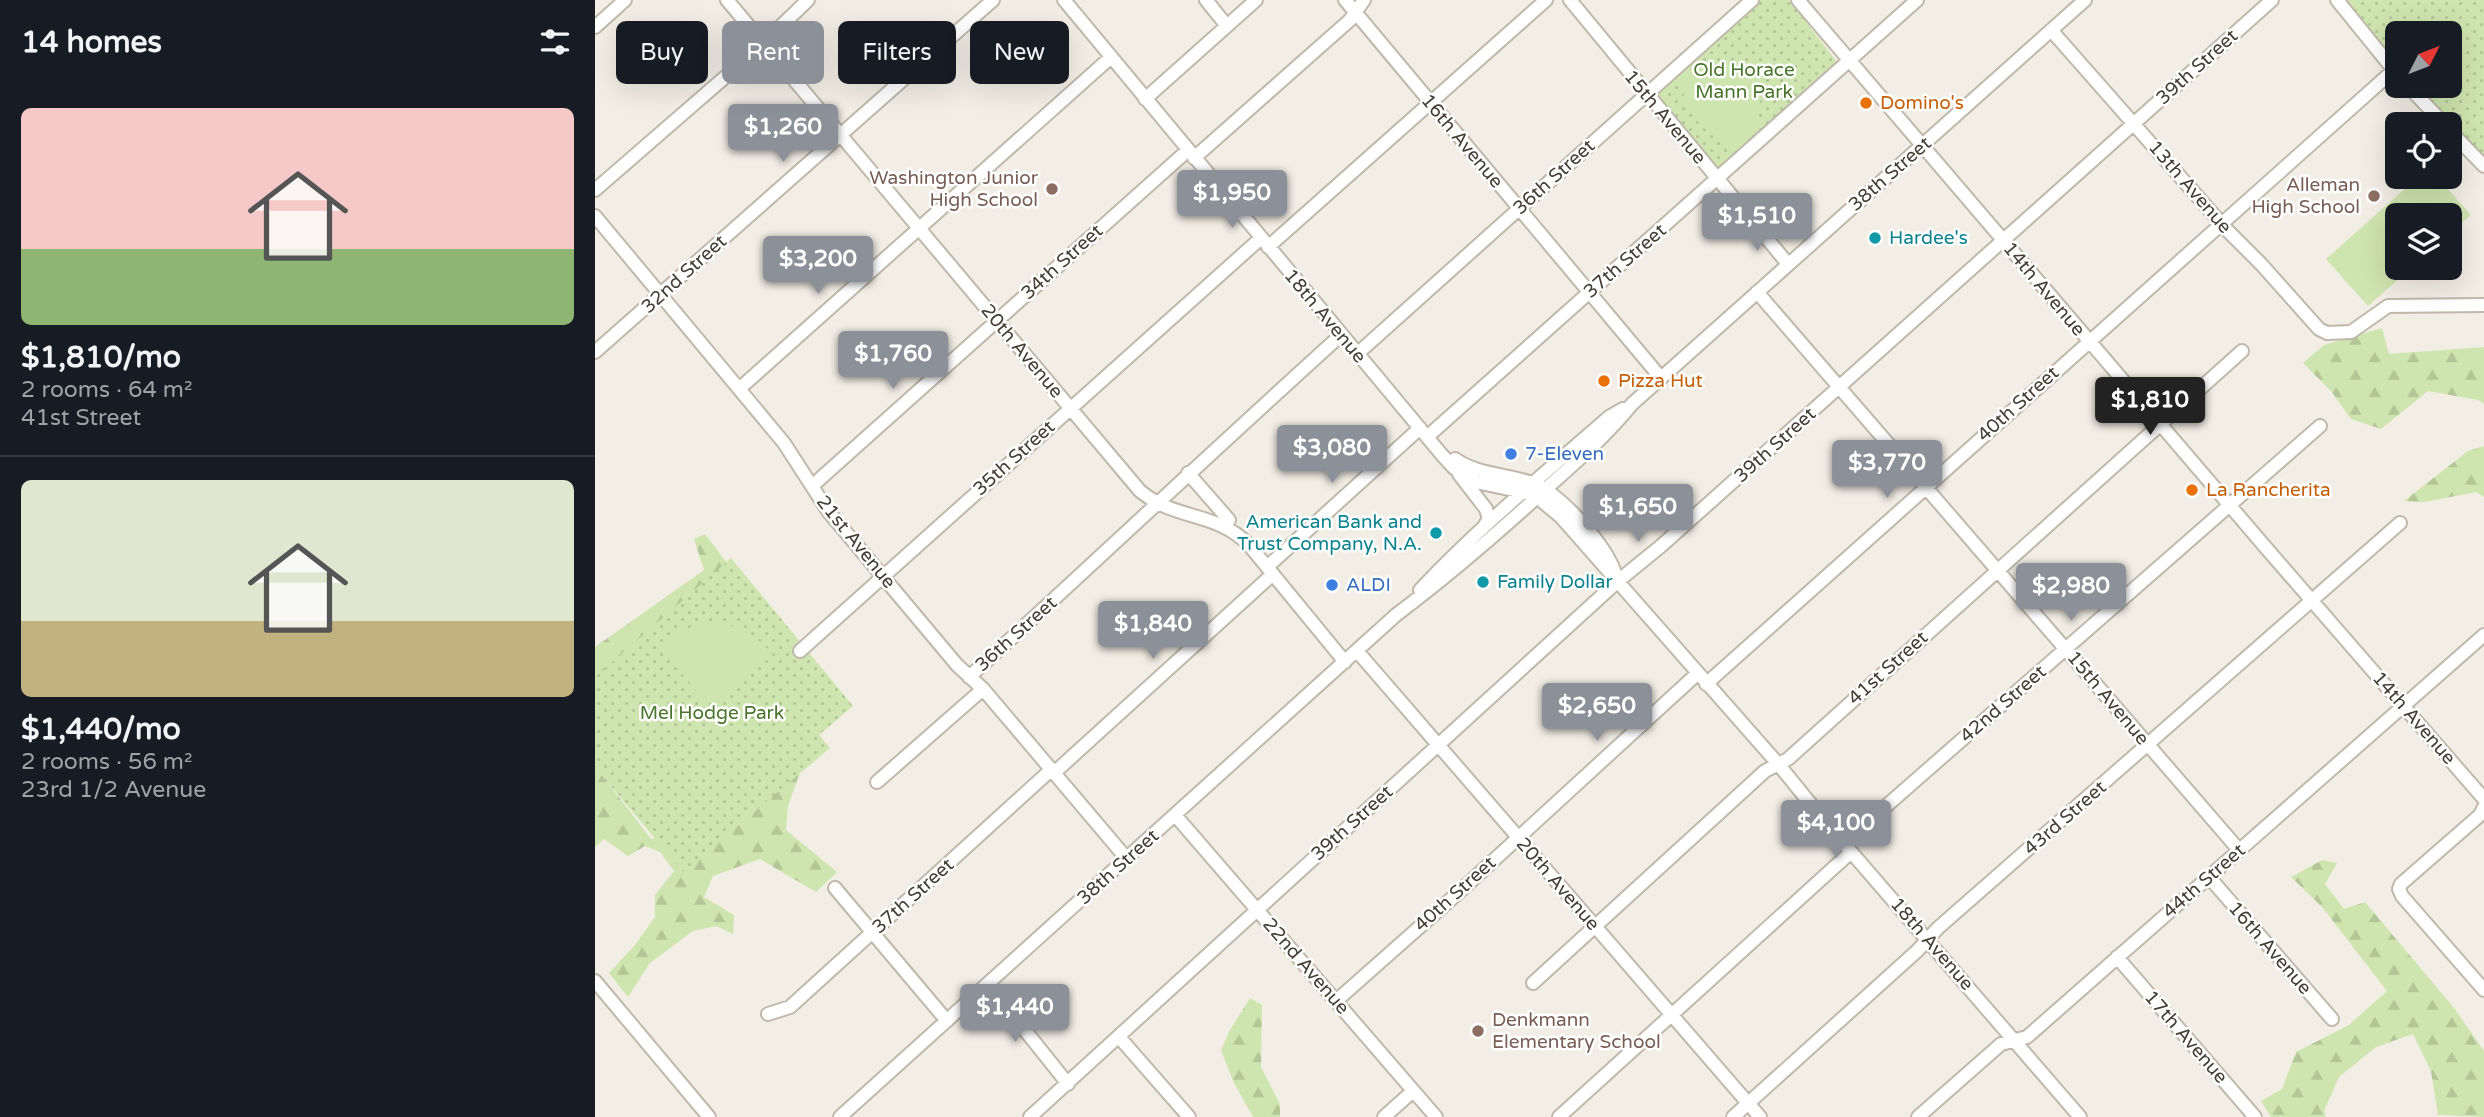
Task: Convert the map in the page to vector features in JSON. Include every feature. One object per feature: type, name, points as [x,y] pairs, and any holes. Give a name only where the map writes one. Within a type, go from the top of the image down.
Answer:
[{"type":"street","points":[[595,27],[625,0]]},
{"type":"street","name":"20th Avenue","points":[[727,0],[745,21]]},
{"type":"street","points":[[786,21],[808,0]]},
{"type":"street","name":"32nd Street","points":[[595,352],[993,0]]},
{"type":"street","name":"18th Avenue","points":[[1064,0],[1454,468],[1476,482],[1527,488]]},
{"type":"street","points":[[1206,0],[1227,26]]},
{"type":"street","points":[[1145,99],[1256,0]]},
{"type":"street","name":"16th Avenue","points":[[1345,0],[1661,378]]},
{"type":"street","name":"34th Street","points":[[812,486],[997,321],[1350,20],[1364,0]]},
{"type":"street","name":"35th Street","points":[[800,651],[1070,408],[1430,103],[1546,0]]},
{"type":"street","name":"15th Avenue","points":[[1570,0],[1788,264]]},
{"type":"street","name":"36th Street","points":[[1357,354],[1752,0]]},
{"type":"street","name":"14th Avenue","points":[[1798,0],[2484,799]]},
{"type":"street","name":"37th Street","points":[[768,1014],[790,1007],[1054,771],[1270,570],[1717,180],[1917,0]]},
{"type":"street","name":"38th Street","points":[[1396,615],[1452,573],[1541,494],[1616,423],[1632,404],[2085,0]]},
{"type":"street","name":"39th Street","points":[[1030,1117],[1618,581],[1839,388],[2272,0]]},
{"type":"street","points":[[2337,0],[2385,59]]},
{"type":"street","name":"13th Avenue","points":[[2051,30],[2221,223],[2271,274],[2313,324],[2327,333],[2351,332],[2388,306],[2412,308],[2484,305]]},
{"type":"street","points":[[739,389],[1110,58]]},
{"type":"street","points":[[595,190],[722,79]]},
{"type":"street","name":"40th Street","points":[[1706,684],[2221,223],[2385,81]]},
{"type":"street","name":"20th Avenue","points":[[798,84],[1140,491],[1158,505],[1231,529],[1249,545],[1345,662]]},
{"type":"street","points":[[2419,98],[2433,112]]},
{"type":"street","points":[[2462,143],[2484,166]]},
{"type":"street","name":"21st Avenue","points":[[595,216],[784,443],[828,511],[1127,859]]},
{"type":"street","name":"15th Avenue","points":[[1757,292],[2239,850]]},
{"type":"street","name":"36th Street","points":[[969,677],[1341,335]]},
{"type":"street","name":"41st Street","points":[[1533,983],[1765,771],[1779,765],[2242,351]]},
{"type":"street","name":"38th Street","points":[[840,1117],[1345,662],[1485,525],[1609,417],[1632,404]]},
{"type":"street","name":"42nd Street","points":[[1559,1117],[1672,1015],[1848,847],[2066,649],[2320,426]]},
{"type":"street","name":"18th Avenue","points":[[1424,433],[1457,460],[1478,472],[1560,501],[1596,542],[1612,565],[1618,581],[2080,1117]]},
{"type":"street","points":[[1454,468],[1486,509],[1489,519],[1485,525]]},
{"type":"street","points":[[1188,473],[1229,520]]},
{"type":"street","name":"43rd Street","points":[[1733,1117],[1928,939],[2400,523]]},
{"type":"street","name":"44th Street","points":[[1918,1117],[2001,1044],[2027,1037],[2484,635]]},
{"type":"street","name":"20th Avenue","points":[[1357,650],[1760,1117]]},
{"type":"street","name":"40th Street","points":[[1336,1001],[1697,673]]},
{"type":"street","name":"36th Street","points":[[877,782],[983,689]]},
{"type":"street","points":[[2484,807],[2480,815],[2401,884],[2399,889],[2402,896],[2484,990]]},
{"type":"street","name":"22nd Avenue","points":[[1175,815],[1436,1117]]},
{"type":"street","name":"16th Avenue","points":[[2209,877],[2332,1019]]},
{"type":"street","points":[[835,888],[947,1021]]},
{"type":"street","name":"17th Avenue","points":[[2117,957],[2255,1117]]},
{"type":"street","points":[[595,981],[709,1117]]},
{"type":"street","points":[[988,984],[1068,1084]]},
{"type":"street","points":[[1119,1037],[1189,1117]]},
{"type":"street","points":[[1384,1117],[1413,1091]]},
{"type":"green space","name":"Old Horace Mann Park","points":[[1760,0],[1789,0],[1837,62],[1718,171],[1654,95]]},
{"type":"green space","points":[[2342,0],[2484,0],[2484,160],[2462,137],[2462,112],[2439,112],[2425,98],[2462,98],[2462,21],[2385,21],[2385,52]]},
{"type":"green space","points":[[1694,62],[1758,68],[1763,73],[1757,129],[1737,148],[1704,128],[1690,111],[1681,75]]},
{"type":"green space","points":[[2405,189],[2448,189],[2460,203],[2389,203]]},
{"type":"green space","points":[[2462,205],[2471,215],[2462,223]]},
{"type":"green space","points":[[2385,206],[2385,280],[2397,280],[2368,306],[2326,259]]},
{"type":"green space","points":[[2382,328],[2389,354],[2484,347],[2484,404],[2478,400],[2428,391],[2381,429],[2351,419],[2331,391],[2303,363],[2324,345]]},
{"type":"green space","points":[[2484,446],[2484,497],[2476,492],[2425,502],[2404,501],[2468,451]]},
{"type":"green space","points":[[705,534],[728,564],[595,682],[595,647],[704,570],[694,539]]},
{"type":"green space","name":"Mel Hodge Park","points":[[731,558],[853,706],[819,735],[830,748],[683,872],[595,767],[595,677]]},
{"type":"green space","points":[[710,623],[729,625],[745,632],[760,641],[773,655],[716,703],[707,703],[659,647],[682,631]]},
{"type":"green space","points":[[595,766],[651,839],[685,833],[802,767],[788,806],[786,830],[837,872],[816,892],[760,859],[713,876],[704,897],[734,915],[733,934],[716,926],[693,931],[650,963],[628,997],[609,973],[635,945],[655,917],[655,895],[674,871],[660,852],[645,846],[628,856],[604,839],[595,847]]},
{"type":"green space","points":[[2322,860],[2337,863],[2325,884],[2344,909],[2365,902],[2454,1008],[2484,1051],[2484,1117],[2438,1115],[2431,1071],[2413,1034],[2376,1047],[2339,1077],[2324,1111],[2326,1117],[2271,1117],[2261,1101],[2282,1089],[2296,1052],[2349,1025],[2387,991],[2322,907],[2291,877]]},
{"type":"green space","points":[[1250,998],[1262,1005],[1261,1067],[1280,1104],[1280,1117],[1253,1117],[1233,1081],[1221,1050]]},
{"type":"place","name":"Domino's","points":[[1866,103]]},
{"type":"place","name":"Washington Junior High School","points":[[1052,189]]},
{"type":"place","name":"Alleman High School","points":[[2374,196]]},
{"type":"place","name":"Hardee's","points":[[1875,238]]},
{"type":"place","name":"Pizza Hut","points":[[1604,381]]},
{"type":"place","name":"7-Eleven","points":[[1511,454]]},
{"type":"place","name":"La Rancherita","points":[[2192,490]]},
{"type":"place","name":"American Bank and Trust Company, N.A.","points":[[1436,533]]},
{"type":"place","name":"Family Dollar","points":[[1483,582]]},
{"type":"place","name":"ALDI","points":[[1332,585]]},
{"type":"place","name":"Denkmann Elementary School","points":[[1478,1031]]}]
